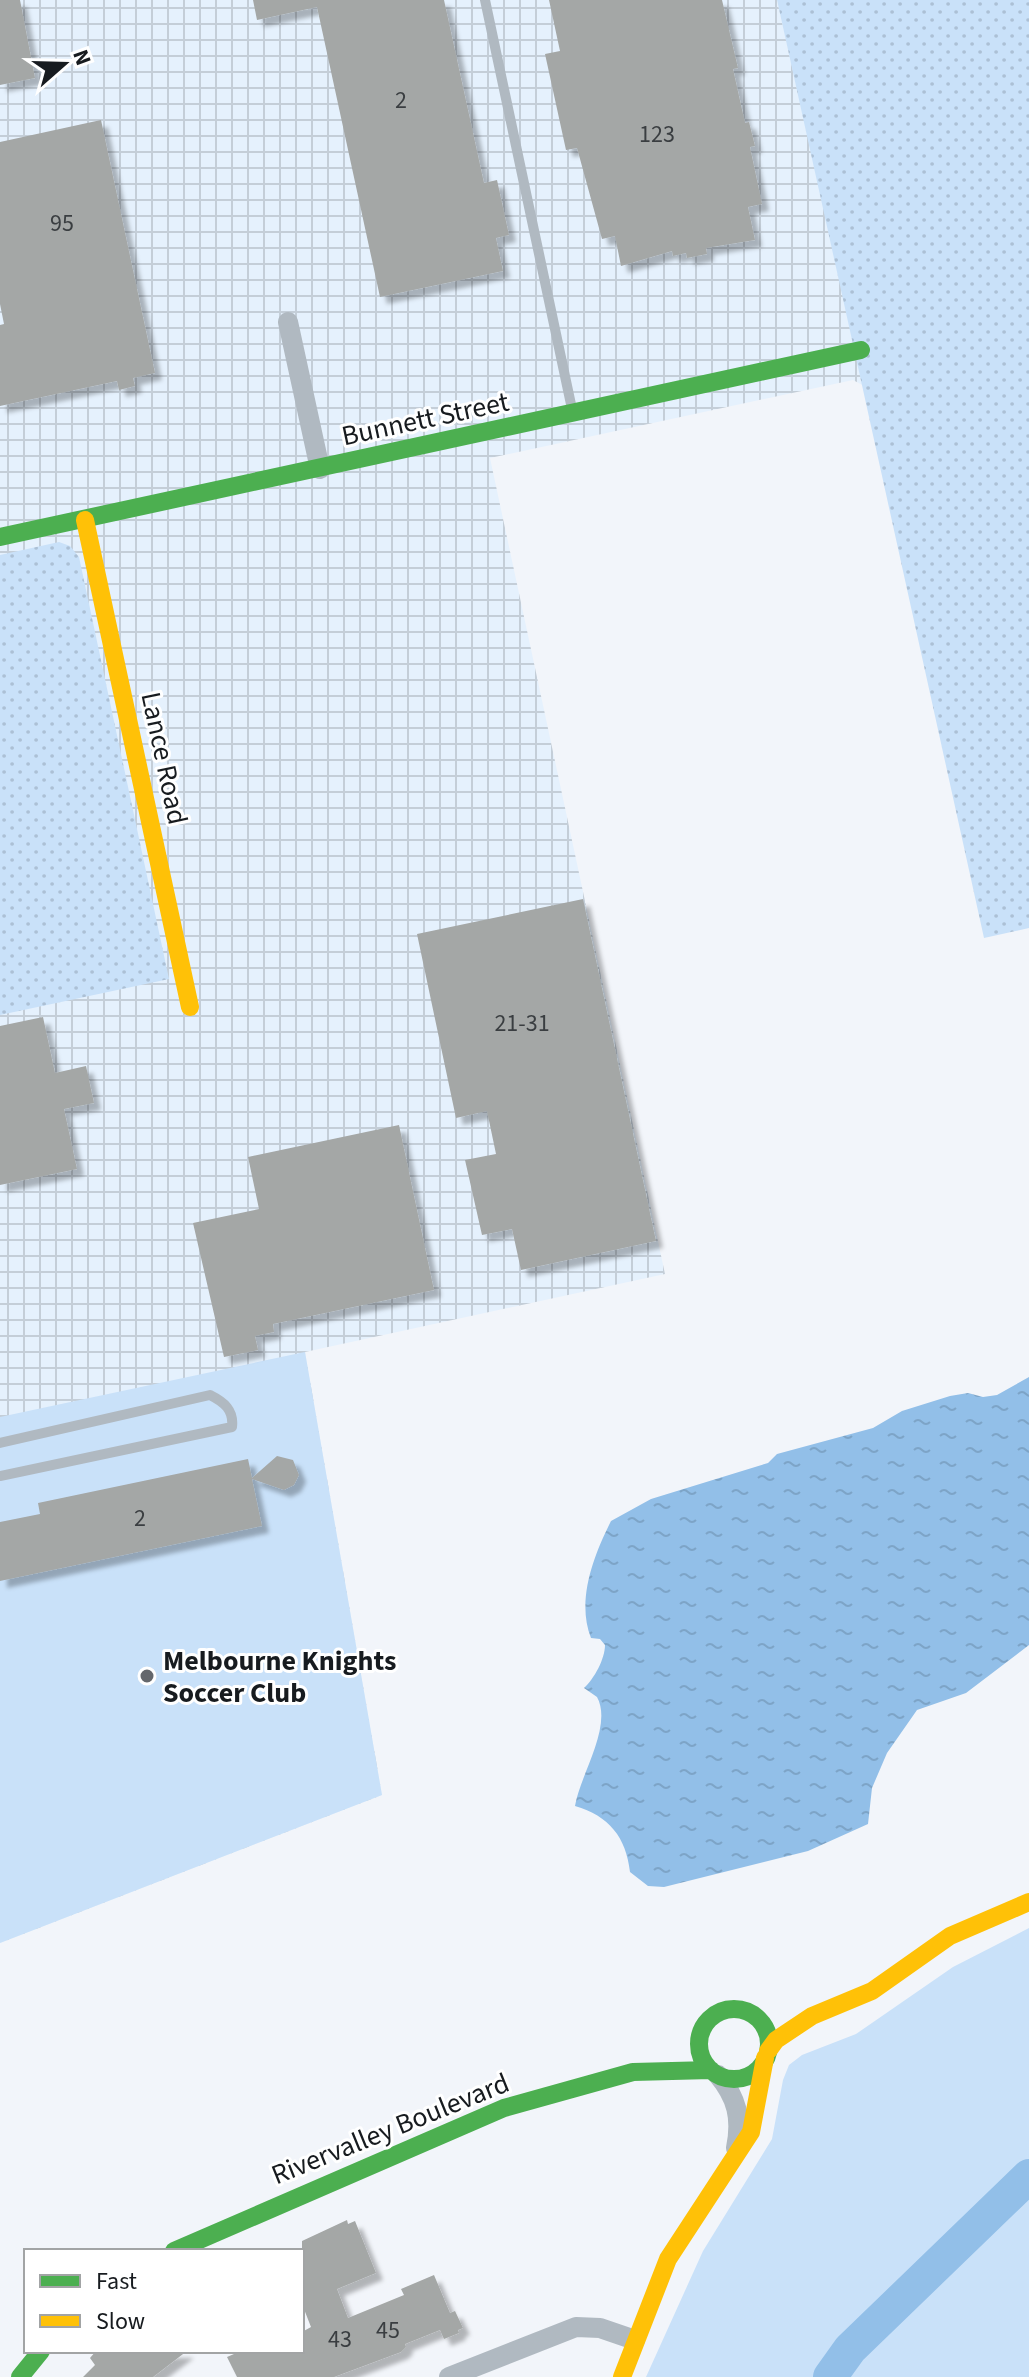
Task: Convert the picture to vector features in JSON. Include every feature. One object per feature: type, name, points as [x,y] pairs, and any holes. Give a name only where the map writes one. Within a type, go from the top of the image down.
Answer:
[{"type":"street","points":[[288,322],[320,469]]},
{"type":"street","name":"Bunnett Street","points":[[0,537],[861,350]]},
{"type":"street","name":"Lance Road","points":[[85,520],[190,1007]]},
{"type":"street","points":[[714,2072],[745,2077],[776,2040],[812,2016],[872,1991],[950,1936],[1029,1902]]},
{"type":"street","points":[[735,2152],[738,2114],[734,2097],[699,2051],[702,2029],[718,2012],[741,2010],[812,2016]]},
{"type":"street","points":[[622,2377],[668,2259],[735,2152],[751,2132],[768,2040],[760,2021],[741,2010]]},
{"type":"street","name":"Rivervalley Boulevard","points":[[179,2249],[504,2108],[633,2072],[677,2048],[702,2029]]},
{"type":"street","name":"Rivervalley Boulevard","points":[[633,2072],[714,2072]]},
{"type":"street","points":[[449,2377],[576,2327],[600,2328],[635,2340]]},
{"type":"street","points":[[20,2377],[39,2353]]},
{"type":"lane","points":[[485,0],[573,415]]},
{"type":"lane","points":[[0,1443],[210,1395],[224,1403],[233,1418],[232,1427],[0,1476]]},
{"type":"shaded area","points":[[0,0],[777,0],[864,386],[853,380],[490,458],[665,1274],[305,1352],[382,1795],[0,1943]]},
{"type":"shaded area","points":[[777,0],[1029,0],[1029,928],[984,938]]},
{"type":"shaded area","points":[[59,542],[70,546],[79,557],[169,979],[0,1015],[0,555]]},
{"type":"shaded area","points":[[305,1352],[382,1795],[0,1943],[0,1417]]},
{"type":"shaded area","points":[[1029,1928],[1029,2377],[646,2377],[703,2251],[772,2139],[783,2080],[789,2065],[802,2055],[856,2034],[953,1967]]},
{"type":"water","points":[[1029,1377],[1029,1645],[966,1693],[917,1710],[887,1753],[872,1788],[868,1824],[808,1851],[664,1887],[648,1886],[630,1872],[624,1848],[614,1830],[597,1816],[575,1806],[601,1722],[597,1697],[584,1688],[598,1668],[605,1645],[600,1639],[591,1638],[585,1608],[586,1593],[593,1563],[611,1521],[651,1499],[768,1463],[777,1454],[873,1428],[902,1411],[950,1396],[968,1393],[983,1397],[997,1395]]},
{"type":"building","points":[[0,0],[20,0],[35,78],[0,85]]},
{"type":"building","points":[[253,0],[444,0],[484,183],[497,180],[509,235],[496,238],[503,271],[380,297],[317,7],[257,20]]},
{"type":"building","points":[[549,0],[722,0],[738,68],[733,69],[745,123],[749,122],[755,146],[750,147],[762,204],[748,207],[755,240],[706,248],[707,254],[687,258],[686,253],[673,256],[672,251],[621,266],[615,236],[602,239],[577,148],[566,150],[545,54],[560,51]]},
{"type":"building","points":[[101,120],[155,373],[133,378],[135,386],[119,390],[117,381],[0,406],[0,325],[4,324],[0,304],[0,142]]},
{"type":"building","points":[[583,899],[656,1241],[521,1270],[512,1229],[482,1235],[465,1160],[496,1154],[487,1111],[456,1118],[417,934]]},
{"type":"building","points":[[43,1017],[55,1073],[86,1066],[94,1103],[64,1109],[77,1169],[0,1185],[0,1026]]},
{"type":"building","points":[[399,1125],[434,1290],[273,1324],[274,1332],[255,1336],[258,1350],[224,1357],[193,1223],[259,1209],[248,1157]]},
{"type":"building","points":[[277,1456],[293,1460],[299,1475],[294,1485],[284,1490],[252,1479],[262,1526],[0,1581],[0,1522],[40,1514],[38,1503],[248,1459],[252,1478]]},
{"type":"building","points":[[347,2220],[348,2224],[355,2221],[376,2273],[337,2289],[348,2318],[404,2295],[401,2289],[434,2275],[450,2313],[455,2311],[463,2328],[444,2339],[440,2330],[405,2344],[401,2352],[334,2377],[237,2377],[227,2357],[236,2353],[304,2353],[304,2331],[311,2327],[304,2309],[302,2241]]},
{"type":"building","points":[[94,2353],[184,2353],[153,2377],[83,2377],[95,2365],[90,2358]]},
{"type":"waterway","points":[[830,2377],[850,2349],[1029,2176]]},
{"type":"traffic: fast","points":[[0,537],[861,350]]},
{"type":"traffic: fast","points":[[734,2009],[759,2019],[769,2044],[759,2069],[734,2079],[709,2069],[699,2044],[709,2019],[734,2009]]},
{"type":"traffic: fast","points":[[179,2249],[504,2108],[633,2072],[711,2070]]},
{"type":"traffic: fast","points":[[20,2377],[39,2353]]},
{"type":"traffic: slow","points":[[85,520],[190,1007]]},
{"type":"traffic: slow","points":[[768,2051],[776,2040],[812,2016],[872,1991],[950,1936],[1029,1902]]},
{"type":"traffic: slow","points":[[622,2377],[668,2259],[751,2132],[765,2058]]},
{"type":"place","name":"Melbourne Knights Soccer Club","points":[[147,1676]]}]
